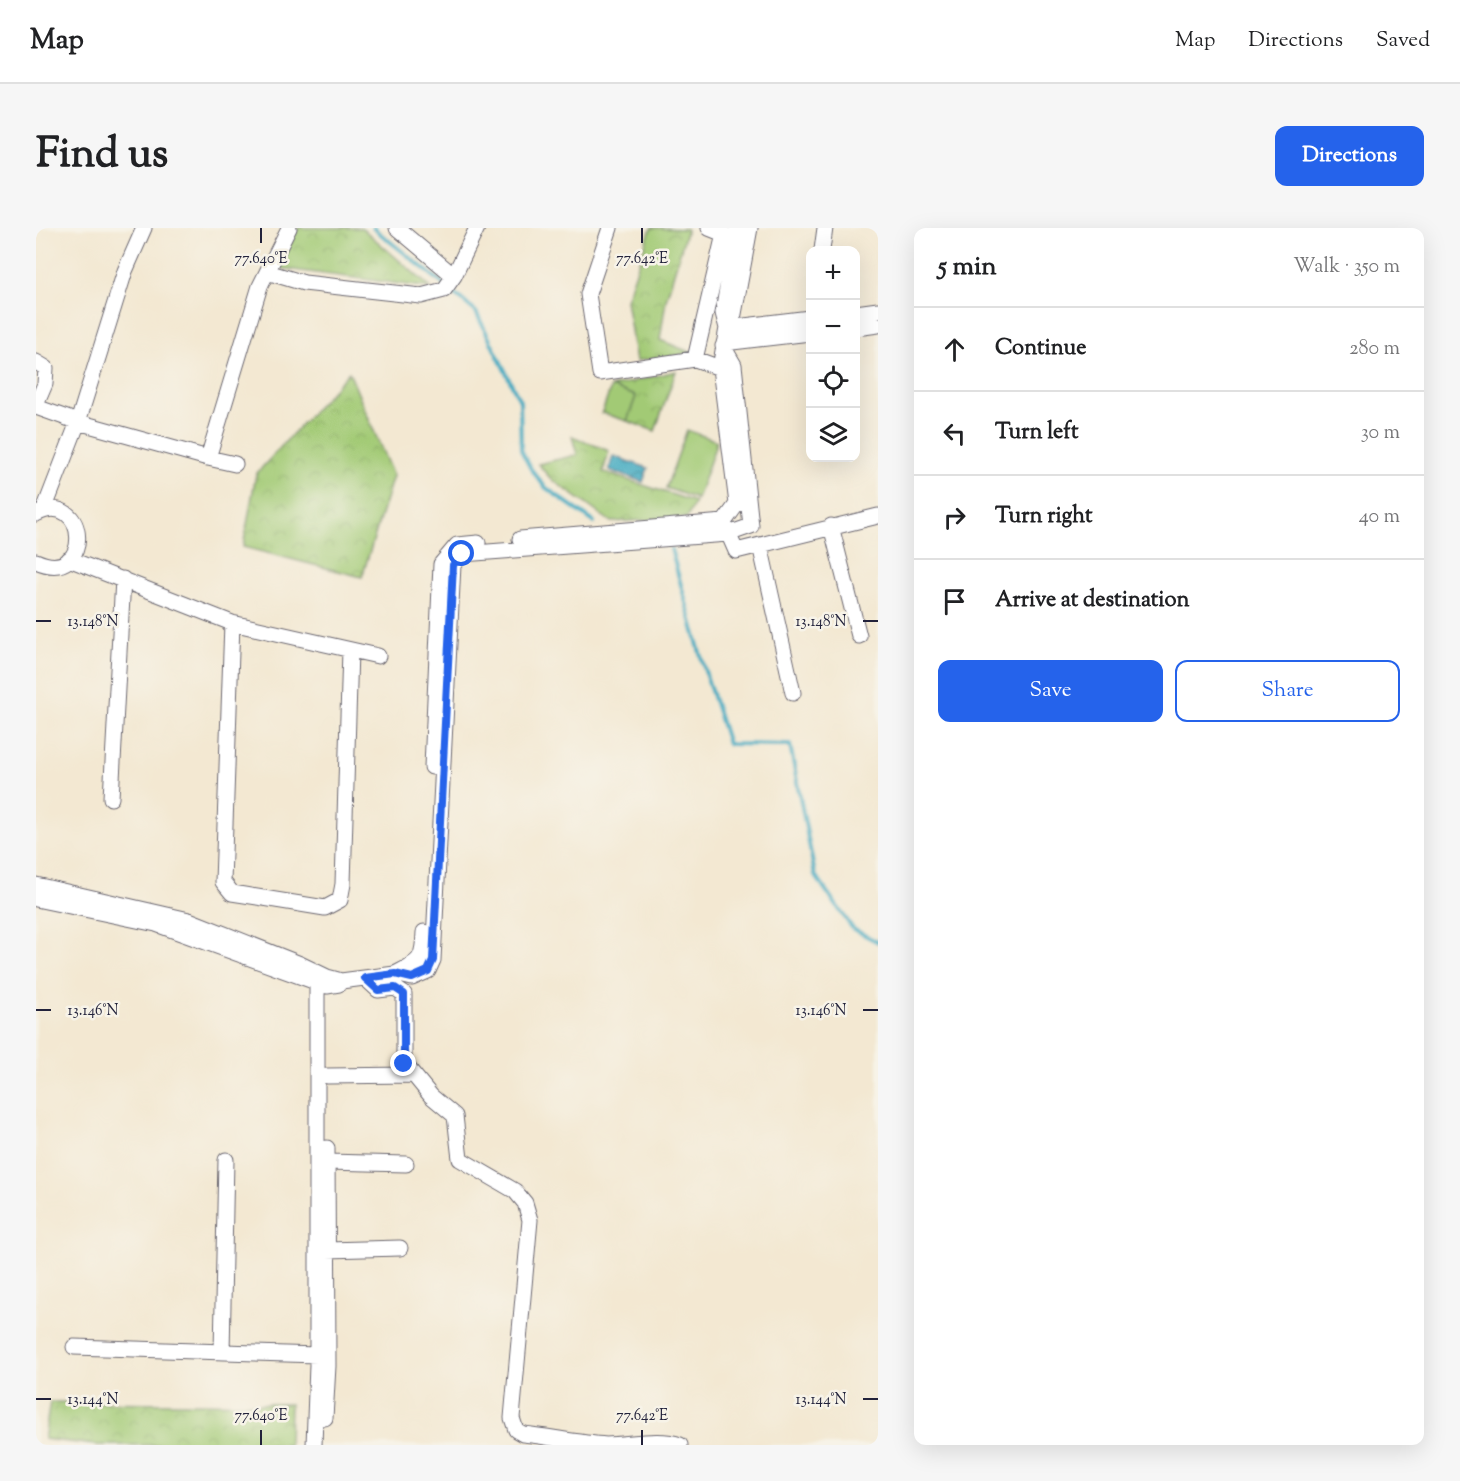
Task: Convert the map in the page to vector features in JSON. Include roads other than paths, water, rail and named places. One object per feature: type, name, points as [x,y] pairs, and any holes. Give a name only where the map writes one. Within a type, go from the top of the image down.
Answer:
[{"type":"street","points":[[36,561],[45,565],[58,565],[69,559],[77,549],[80,537],[76,525],[68,515],[57,510],[40,512],[78,422],[124,271],[144,228]]},
{"type":"street","points":[[208,458],[260,286],[289,228]]},
{"type":"street","points":[[397,228],[454,276]]},
{"type":"street","points":[[267,272],[304,283],[421,297],[444,290],[454,276],[477,228]]},
{"type":"street","points":[[610,228],[588,294],[600,373],[695,359],[720,368]]},
{"type":"street","points":[[695,359],[724,234],[709,228]]},
{"type":"street","points":[[36,899],[156,924],[328,984],[395,974],[417,962],[423,950],[441,564],[457,545],[751,526],[734,365],[725,339],[723,313],[737,228]]},
{"type":"street","points":[[750,228],[734,314],[725,339],[720,368],[737,504],[726,528],[735,551],[878,516]]},
{"type":"street","points":[[823,246],[825,228]]},
{"type":"street","points":[[860,312],[878,310]]},
{"type":"street","points":[[725,339],[806,319]]},
{"type":"street","points":[[860,327],[878,325]]},
{"type":"street","points":[[725,339],[806,333]]},
{"type":"street","points":[[36,362],[46,368],[45,384],[36,406],[78,422],[235,464]]},
{"type":"street","points":[[831,526],[859,636]]},
{"type":"street","points":[[760,545],[792,693]]},
{"type":"street","points":[[69,559],[232,623],[378,656]]},
{"type":"street","points":[[111,798],[123,579]]},
{"type":"street","points":[[232,623],[223,882],[232,893],[325,908],[340,900],[343,884],[350,650]]},
{"type":"street","points":[[36,885],[189,921],[328,984]]},
{"type":"street","points":[[365,978],[378,990],[395,988],[404,994],[404,1064],[431,1096],[455,1116],[460,1159],[515,1191],[525,1203],[530,1220],[512,1418],[516,1430],[523,1434],[605,1445],[663,1442],[680,1445]]},
{"type":"street","points":[[324,1445],[328,1366],[328,984]]},
{"type":"street","points":[[314,1445],[328,984]]},
{"type":"street","points":[[327,1076],[412,1075]]},
{"type":"street","points":[[222,1352],[226,1160]]},
{"type":"street","points":[[327,1162],[406,1164]]},
{"type":"street","points":[[327,1250],[400,1248]]},
{"type":"street","points":[[74,1347],[317,1355]]},
{"type":"water","points":[[613,456],[648,468],[643,482],[609,470]]},
{"type":"waterway","points":[[373,228],[443,284]]},
{"type":"waterway","points":[[450,290],[476,312],[520,401],[521,450],[531,469],[545,487],[594,522]]},
{"type":"waterway","points":[[671,549],[728,744],[790,745],[815,875],[853,929],[878,942]]}]
